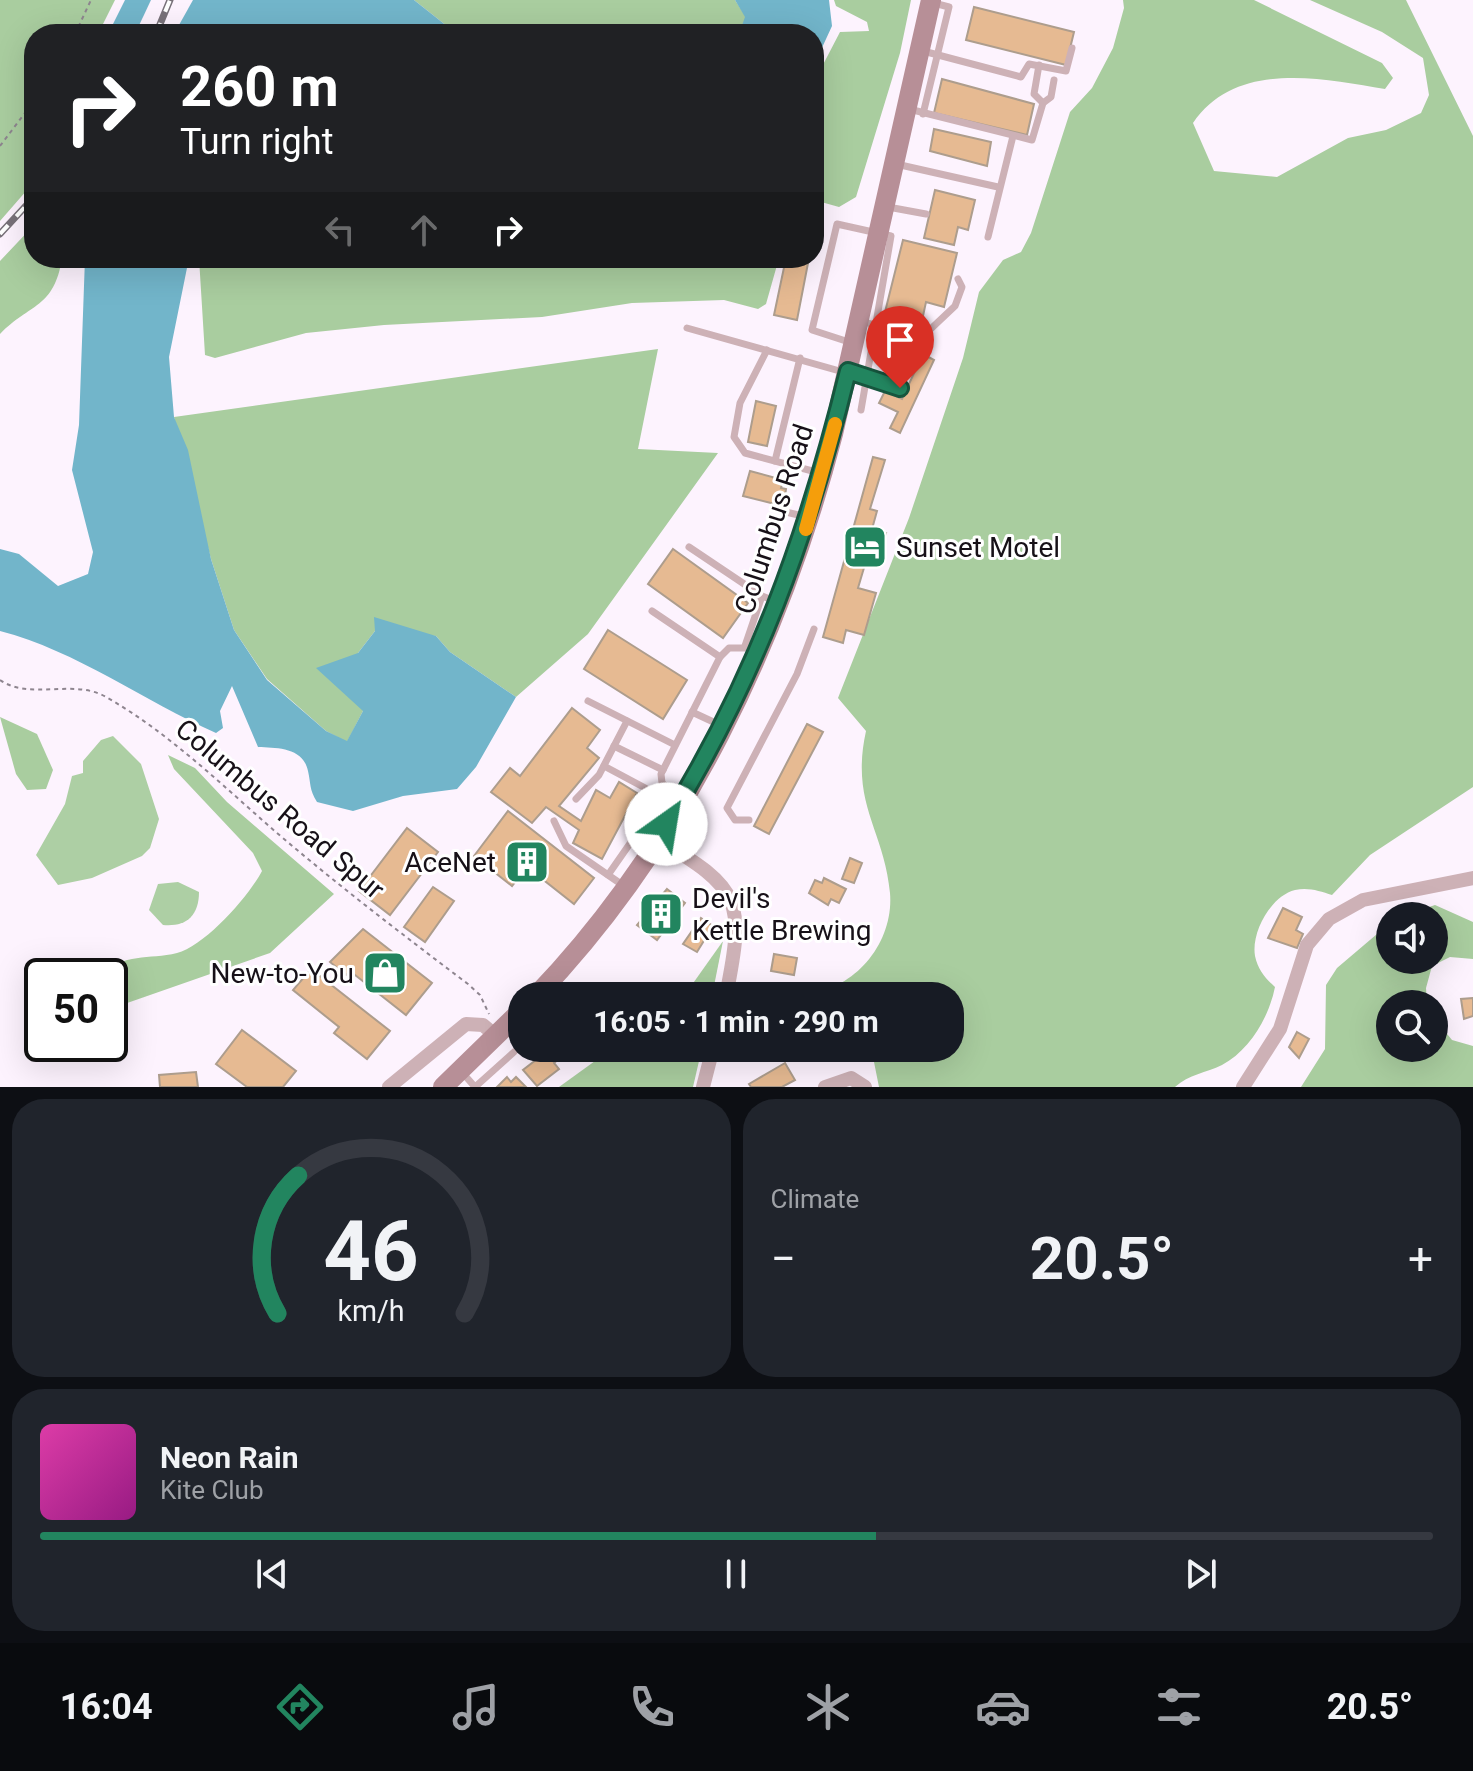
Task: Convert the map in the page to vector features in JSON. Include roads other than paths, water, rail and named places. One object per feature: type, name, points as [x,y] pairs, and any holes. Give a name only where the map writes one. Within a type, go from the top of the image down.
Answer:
[{"type":"main road","name":"Columbus Road","points":[[546,982],[616,881],[657,839],[671,795],[722,726],[800,515],[822,474],[858,374],[854,343],[868,323],[880,233],[894,164],[915,111],[929,52],[931,1]]},
{"type":"main road","points":[[444,1087],[508,1025]]},
{"type":"street","points":[[657,839],[710,872],[730,895],[737,925],[728,982]]},
{"type":"street","points":[[1243,1087],[1280,1029],[1307,945],[1329,919],[1363,900],[1473,878]]},
{"type":"street","points":[[389,1087],[466,1024],[480,1023],[501,1033]]},
{"type":"street","points":[[703,1087],[709,1062]]},
{"type":"street","points":[[825,1087],[851,1078],[865,1087]]},
{"type":"lane","points":[[929,52],[1021,77],[1029,64],[1066,71],[1072,48]]},
{"type":"lane","points":[[1039,65],[1034,94],[1043,103]]},
{"type":"lane","points":[[915,111],[1032,140],[1043,103],[1051,97],[1054,80]]},
{"type":"lane","points":[[988,237],[1013,136]]},
{"type":"lane","points":[[894,164],[998,187]]},
{"type":"lane","points":[[885,206],[926,214]]},
{"type":"lane","points":[[854,343],[812,330],[837,224],[880,233]]},
{"type":"lane","points":[[687,328],[900,388],[919,340],[955,306],[962,287],[958,279]]},
{"type":"lane","points":[[861,410],[858,374],[868,323],[919,340]]},
{"type":"lane","points":[[767,350],[740,403],[734,437],[745,453],[822,474]]},
{"type":"lane","points":[[775,461],[800,358]]},
{"type":"lane","points":[[689,547],[771,599]]},
{"type":"lane","points":[[652,611],[720,657]]},
{"type":"lane","points":[[749,820],[735,820],[727,808],[797,674],[814,629]]},
{"type":"lane","points":[[671,795],[660,779],[663,770],[720,657],[729,648],[752,647]]},
{"type":"lane","points":[[588,701],[675,745]]},
{"type":"lane","points":[[692,712],[722,726]]},
{"type":"lane","points":[[576,799],[604,766],[627,721]]},
{"type":"lane","points":[[614,746],[663,770]]},
{"type":"lane","points":[[604,766],[671,795]]},
{"type":"lane","points":[[554,821],[566,846],[616,881],[671,795]]},
{"type":"lane","points":[[461,1071],[475,1087],[508,1057]]},
{"type":"water","points":[[125,0],[151,0],[140,24],[113,24]]},
{"type":"water","points":[[193,0],[414,0],[444,24],[180,24]]},
{"type":"water","points":[[735,0],[829,0],[832,26],[824,43],[824,24],[743,24],[745,17]]},
{"type":"water","points":[[85,268],[187,268],[169,357],[174,417],[188,450],[211,559],[234,630],[267,680],[326,731],[347,741],[363,711],[316,668],[358,653],[375,631],[374,617],[436,636],[450,652],[516,697],[476,767],[457,789],[403,796],[353,811],[317,802],[301,757],[288,750],[258,747],[232,686],[220,711],[223,728],[216,733],[56,651],[0,631],[0,549],[19,554],[58,586],[88,574],[93,552],[72,470],[79,425]]},
{"type":"railway","points":[[160,24],[170,0]]},
{"type":"railway","points":[[0,234],[24,208]]},
{"type":"place","name":"Sunset Motel","points":[[865,547]]},
{"type":"place","name":"AceNet","points":[[527,862]]},
{"type":"place","name":"Devil's Kettle Brewing","points":[[661,914]]},
{"type":"place","name":"New-to-You","points":[[385,973]]}]
